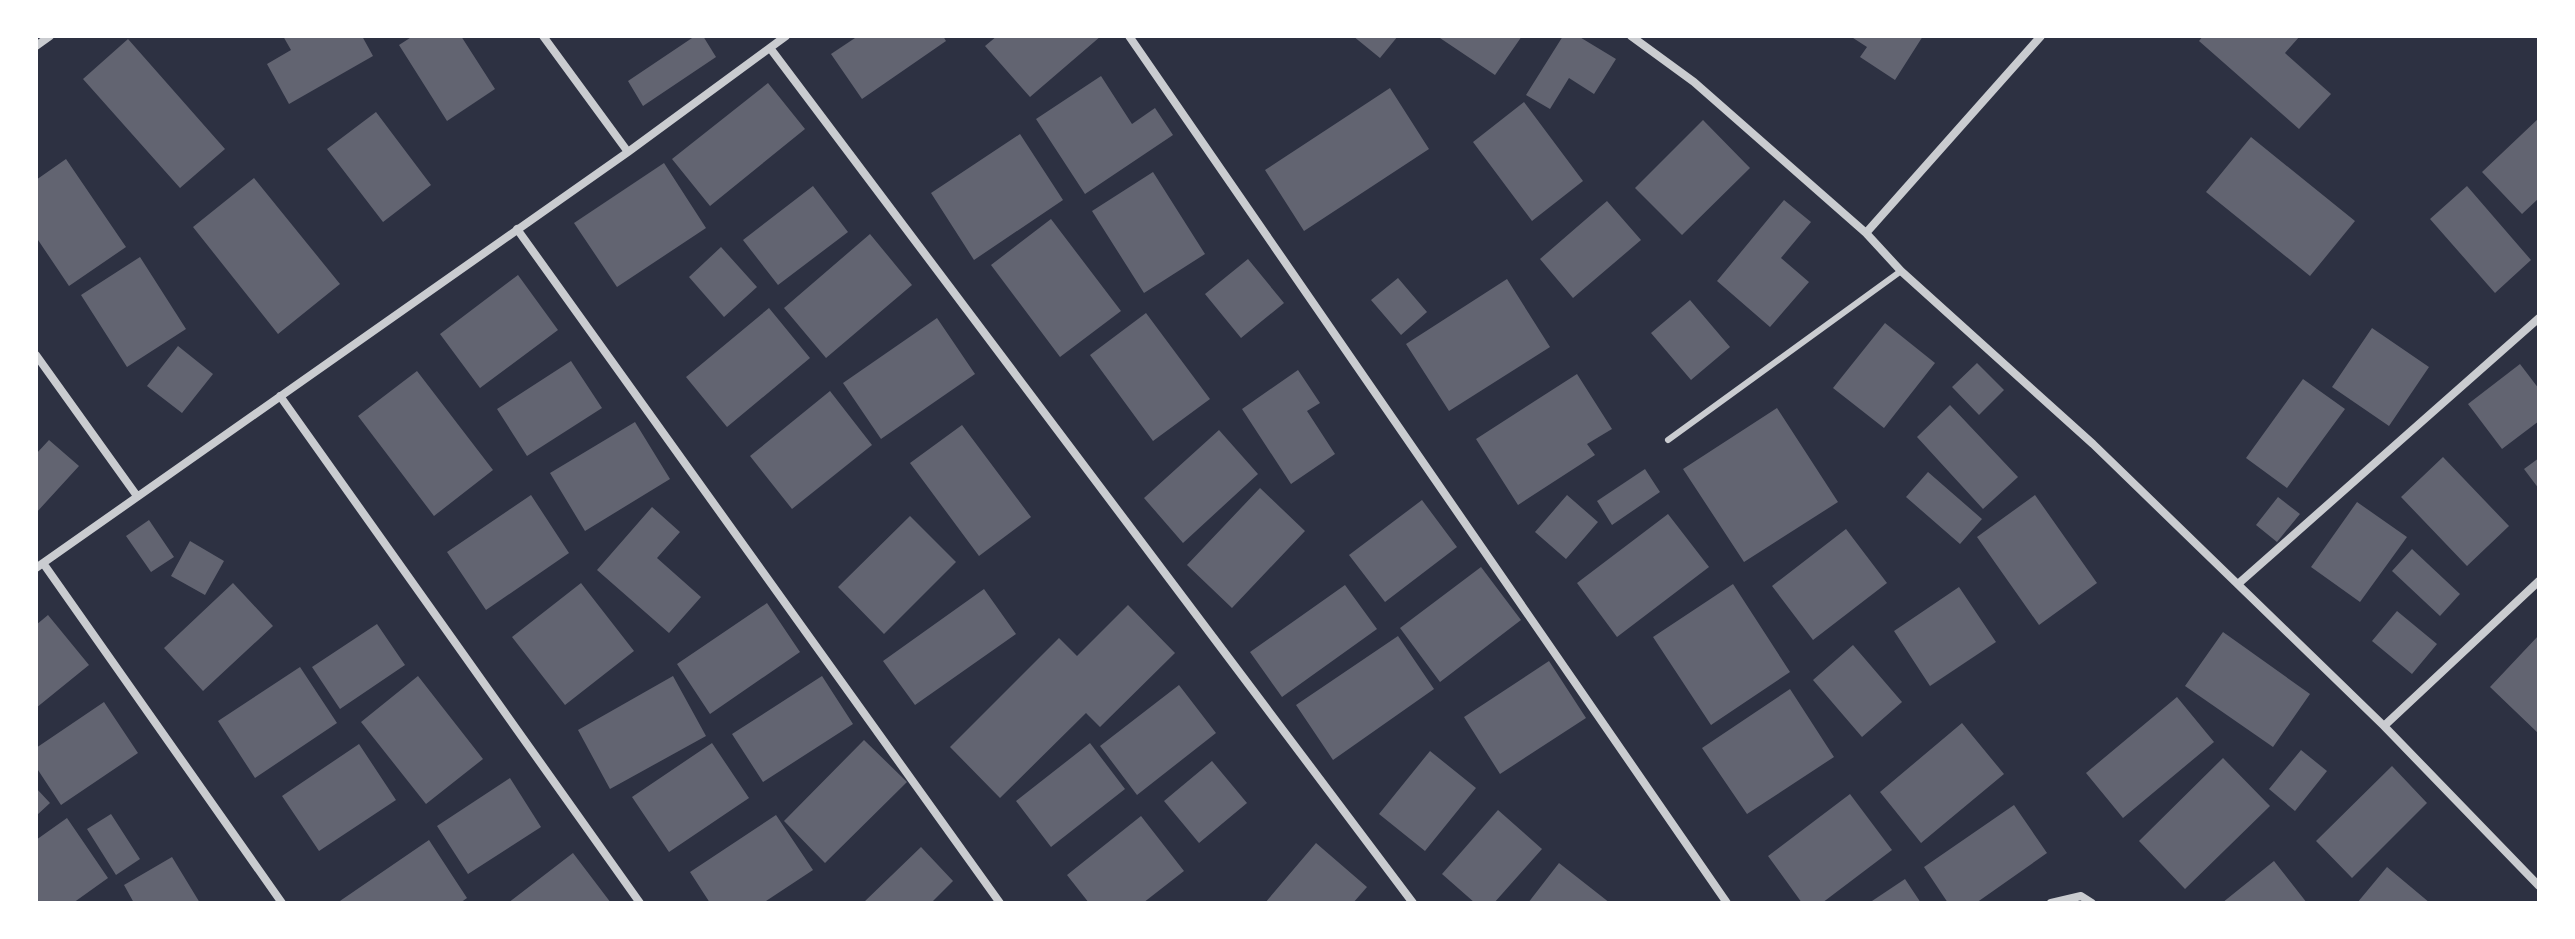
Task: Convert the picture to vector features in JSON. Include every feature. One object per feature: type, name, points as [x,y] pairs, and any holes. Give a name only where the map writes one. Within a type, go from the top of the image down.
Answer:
[{"type":"street","points":[[36,46],[50,36]]},
{"type":"street","points":[[543,36],[628,152]]},
{"type":"street","points":[[282,903],[39,566],[628,152],[786,36]]},
{"type":"street","points":[[1129,36],[1727,903]]},
{"type":"street","points":[[1631,36],[1694,82],[1866,233],[1901,271],[2093,444],[2384,726],[2539,886]]},
{"type":"street","points":[[1866,233],[2041,36]]},
{"type":"street","points":[[770,48],[1413,903]]},
{"type":"street","points":[[517,229],[1000,903]]},
{"type":"street","points":[[2238,584],[2539,318]]},
{"type":"street","points":[[36,355],[137,496]]},
{"type":"street","points":[[280,396],[640,903]]},
{"type":"street","points":[[2384,726],[2539,581]]},
{"type":"street","points":[[2051,903],[2081,896],[2092,903]]},
{"type":"lane","points":[[1668,440],[1901,271]]},
{"type":"building","points":[[283,36],[362,36],[373,56],[289,104],[267,64],[291,50]]},
{"type":"building","points":[[413,36],[461,36],[495,89],[447,121],[399,45]]},
{"type":"building","points":[[695,36],[703,36],[716,57],[643,106],[628,81]]},
{"type":"building","points":[[858,36],[943,36],[946,41],[862,99],[831,54]]},
{"type":"building","points":[[997,36],[1101,36],[1030,97],[985,46]]},
{"type":"building","points":[[1353,36],[1398,36],[1380,58]]},
{"type":"building","points":[[1437,36],[1522,36],[1495,75]]},
{"type":"building","points":[[1563,36],[1578,36],[1616,59],[1594,94],[1569,78],[1550,109],[1526,95]]},
{"type":"building","points":[[1850,36],[1923,36],[1895,80],[1860,57],[1867,47]]},
{"type":"building","points":[[2203,36],[2300,36],[2285,53],[2331,94],[2299,129],[2199,41]]},
{"type":"building","points":[[128,39],[225,149],[180,188],[83,79]]},
{"type":"building","points":[[1101,76],[1132,124],[1155,108],[1173,135],[1085,194],[1036,119]]},
{"type":"building","points":[[768,83],[805,129],[710,206],[672,159]]},
{"type":"building","points":[[1390,88],[1429,149],[1304,231],[1265,170]]},
{"type":"building","points":[[1524,102],[1583,181],[1532,221],[1473,142]]},
{"type":"building","points":[[376,112],[431,185],[383,222],[327,149]]},
{"type":"building","points":[[2539,118],[2539,198],[2522,214],[2482,172]]},
{"type":"building","points":[[1703,120],[1750,168],[1682,235],[1635,188]]},
{"type":"building","points":[[1020,134],[1063,200],[974,260],[931,193]]},
{"type":"building","points":[[2251,137],[2355,221],[2310,276],[2206,192]]},
{"type":"building","points":[[66,159],[126,247],[69,286],[36,237],[36,180]]},
{"type":"building","points":[[664,163],[706,228],[617,287],[574,223]]},
{"type":"building","points":[[1153,172],[1205,254],[1144,293],[1092,211]]},
{"type":"building","points":[[254,178],[340,284],[278,334],[193,227]]},
{"type":"building","points":[[813,186],[848,232],[778,285],[743,240]]},
{"type":"building","points":[[2467,186],[2531,260],[2495,293],[2430,219]]},
{"type":"building","points":[[1784,200],[1811,222],[1781,258],[1809,282],[1770,327],[1717,281]]},
{"type":"building","points":[[1607,201],[1641,240],[1573,298],[1540,259]]},
{"type":"building","points":[[1051,219],[1121,311],[1060,357],[991,265]]},
{"type":"building","points":[[870,234],[912,285],[826,358],[784,308]]},
{"type":"building","points":[[721,247],[757,287],[724,317],[689,277]]},
{"type":"building","points":[[140,257],[186,329],[127,367],[81,295]]},
{"type":"building","points":[[1248,259],[1284,303],[1241,338],[1205,294]]},
{"type":"building","points":[[518,275],[558,330],[480,388],[440,334]]},
{"type":"building","points":[[1398,278],[1427,312],[1401,335],[1371,300]]},
{"type":"building","points":[[1507,279],[1550,347],[1449,411],[1406,344]]},
{"type":"building","points":[[1690,300],[1730,347],[1691,380],[1651,333]]},
{"type":"building","points":[[769,308],[810,358],[727,427],[686,377]]},
{"type":"building","points":[[1146,313],[1210,399],[1153,441],[1090,355]]},
{"type":"building","points":[[937,318],[975,374],[881,439],[843,383]]},
{"type":"building","points":[[1885,323],[1935,363],[1884,428],[1833,388]]},
{"type":"building","points":[[2372,328],[2429,367],[2389,426],[2332,387]]},
{"type":"building","points":[[178,346],[213,374],[182,413],[147,386]]},
{"type":"building","points":[[571,361],[602,408],[527,456],[497,409]]},
{"type":"building","points":[[1977,363],[2004,390],[1979,415],[1952,387]]},
{"type":"building","points":[[2520,364],[2539,389],[2539,421],[2502,449],[2468,404]]},
{"type":"building","points":[[1298,370],[1320,403],[1307,411],[1335,454],[1291,484],[1242,409]]},
{"type":"building","points":[[417,371],[493,470],[434,516],[358,416]]},
{"type":"building","points":[[1577,374],[1612,429],[1587,444],[1595,455],[1518,505],[1476,439]]},
{"type":"building","points":[[2303,379],[2345,409],[2287,488],[2246,458]]},
{"type":"building","points":[[830,391],[872,445],[792,509],[750,456]]},
{"type":"building","points":[[1950,405],[2018,477],[1983,509],[1917,437]]},
{"type":"building","points":[[1777,408],[1838,502],[1744,562],[1683,469]]},
{"type":"building","points":[[635,422],[670,479],[585,531],[550,473]]},
{"type":"building","points":[[962,425],[1031,517],[979,556],[910,463]]},
{"type":"building","points":[[1219,430],[1258,474],[1183,543],[1144,498]]},
{"type":"building","points":[[49,440],[79,466],[36,513],[36,454]]},
{"type":"building","points":[[2443,457],[2509,526],[2467,566],[2401,497]]},
{"type":"building","points":[[2539,458],[2539,489],[2524,469]]},
{"type":"building","points":[[1645,469],[1660,492],[1612,525],[1597,501]]},
{"type":"building","points":[[1928,472],[1982,519],[1960,544],[1906,497]]},
{"type":"building","points":[[1260,488],[1305,531],[1232,608],[1187,565]]},
{"type":"building","points":[[531,495],[569,553],[486,610],[447,552]]},
{"type":"building","points":[[1567,495],[1598,522],[1566,559],[1535,532]]},
{"type":"building","points":[[2035,495],[2097,583],[2039,625],[1977,537]]},
{"type":"building","points":[[2278,497],[2300,514],[2277,542],[2256,525]]},
{"type":"building","points":[[1422,500],[1457,547],[1385,602],[1349,555]]},
{"type":"building","points":[[2357,502],[2407,537],[2360,602],[2311,567]]},
{"type":"building","points":[[652,507],[680,532],[657,558],[701,597],[669,633],[597,570]]},
{"type":"building","points":[[1668,514],[1709,567],[1617,637],[1577,583]]},
{"type":"building","points":[[910,516],[956,562],[884,634],[838,587]]},
{"type":"building","points":[[149,520],[174,557],[151,572],[126,536]]},
{"type":"building","points":[[1846,529],[1887,583],[1813,640],[1772,586]]},
{"type":"building","points":[[190,541],[224,561],[205,595],[171,576]]},
{"type":"building","points":[[2412,549],[2460,594],[2440,616],[2392,571]]},
{"type":"building","points":[[1481,567],[1521,620],[1440,682],[1400,628]]},
{"type":"building","points":[[233,583],[273,626],[203,691],[164,648]]},
{"type":"building","points":[[581,583],[634,651],[565,705],[512,637]]},
{"type":"building","points":[[1733,584],[1790,672],[1711,725],[1653,637]]},
{"type":"building","points":[[1345,585],[1377,629],[1282,697],[1250,652]]},
{"type":"building","points":[[1959,587],[1996,642],[1930,686],[1894,631]]},
{"type":"building","points":[[984,589],[1016,634],[915,705],[883,661]]},
{"type":"building","points":[[767,603],[800,652],[710,714],[677,664]]},
{"type":"building","points":[[1128,605],[1175,653],[1100,727],[1086,713],[1000,798],[950,747],[1059,638],[1077,656]]},
{"type":"building","points":[[2397,611],[2437,644],[2412,674],[2372,641]]},
{"type":"building","points":[[48,615],[89,665],[36,708],[36,625]]},
{"type":"building","points":[[377,624],[405,665],[340,709],[312,667]]},
{"type":"building","points":[[2223,632],[2310,694],[2273,747],[2185,686]]},
{"type":"building","points":[[2539,635],[2539,734],[2490,687]]},
{"type":"building","points":[[1398,636],[1434,689],[1333,760],[1296,705]]},
{"type":"building","points":[[1853,645],[1902,702],[1862,737],[1813,680]]},
{"type":"building","points":[[1549,661],[1586,718],[1500,774],[1464,717]]},
{"type":"building","points":[[300,667],[337,723],[255,778],[218,721]]},
{"type":"building","points":[[418,676],[483,759],[426,804],[361,722]]},
{"type":"building","points":[[673,676],[706,736],[610,789],[578,730]]},
{"type":"building","points":[[822,676],[853,724],[763,782],[732,734]]},
{"type":"building","points":[[1179,685],[1216,733],[1137,795],[1100,746]]},
{"type":"building","points":[[1790,689],[1834,757],[1747,814],[1702,748]]},
{"type":"building","points":[[2177,697],[2214,742],[2123,818],[2086,773]]},
{"type":"building","points":[[104,702],[138,753],[61,805],[36,767],[36,748]]},
{"type":"building","points":[[1962,723],[2004,774],[1921,843],[1880,792]]},
{"type":"building","points":[[864,740],[907,782],[825,863],[784,821]]},
{"type":"building","points":[[712,743],[749,798],[669,852],[632,797]]},
{"type":"building","points":[[1090,743],[1125,789],[1051,847],[1016,801]]},
{"type":"building","points":[[359,744],[396,800],[319,851],[282,796]]},
{"type":"building","points":[[2301,750],[2327,771],[2295,811],[2269,789]]},
{"type":"building","points":[[1430,751],[1476,788],[1425,851],[1379,814]]},
{"type":"building","points":[[2223,758],[2270,806],[2185,889],[2139,841]]},
{"type":"building","points":[[1212,761],[1247,803],[1199,843],[1164,801]]},
{"type":"building","points":[[2392,766],[2427,803],[2352,878],[2316,841]]},
{"type":"building","points":[[510,778],[541,827],[468,874],[437,826]]},
{"type":"building","points":[[36,788],[50,803],[36,816]]},
{"type":"building","points":[[1850,794],[1892,850],[1822,903],[1802,903],[1768,856]]},
{"type":"building","points":[[2014,805],[2047,853],[1976,903],[1948,903],[1924,867]]},
{"type":"building","points":[[1498,810],[1542,849],[1494,903],[1475,903],[1442,874]]},
{"type":"building","points":[[111,814],[140,859],[116,875],[87,829]]},
{"type":"building","points":[[776,815],[813,870],[763,903],[710,903],[690,872]]},
{"type":"building","points":[[1141,816],[1184,871],[1143,903],[1089,903],[1067,875]]},
{"type":"building","points":[[67,818],[108,878],[73,903],[36,903],[36,840]]},
{"type":"building","points":[[429,840],[467,898],[460,903],[337,903]]},
{"type":"building","points":[[1316,843],[1367,887],[1353,903],[1265,903]]},
{"type":"building","points":[[921,847],[953,881],[931,903],[863,903]]},
{"type":"building","points":[[573,853],[611,903],[508,903]]},
{"type":"building","points":[[172,857],[200,903],[134,903],[124,885]]},
{"type":"building","points":[[2274,861],[2307,903],[2222,903]]},
{"type":"building","points":[[1559,863],[1610,903],[1528,903]]},
{"type":"building","points":[[2387,867],[2430,903],[2357,903]]},
{"type":"building","points":[[1905,879],[1921,903],[1869,903]]}]
